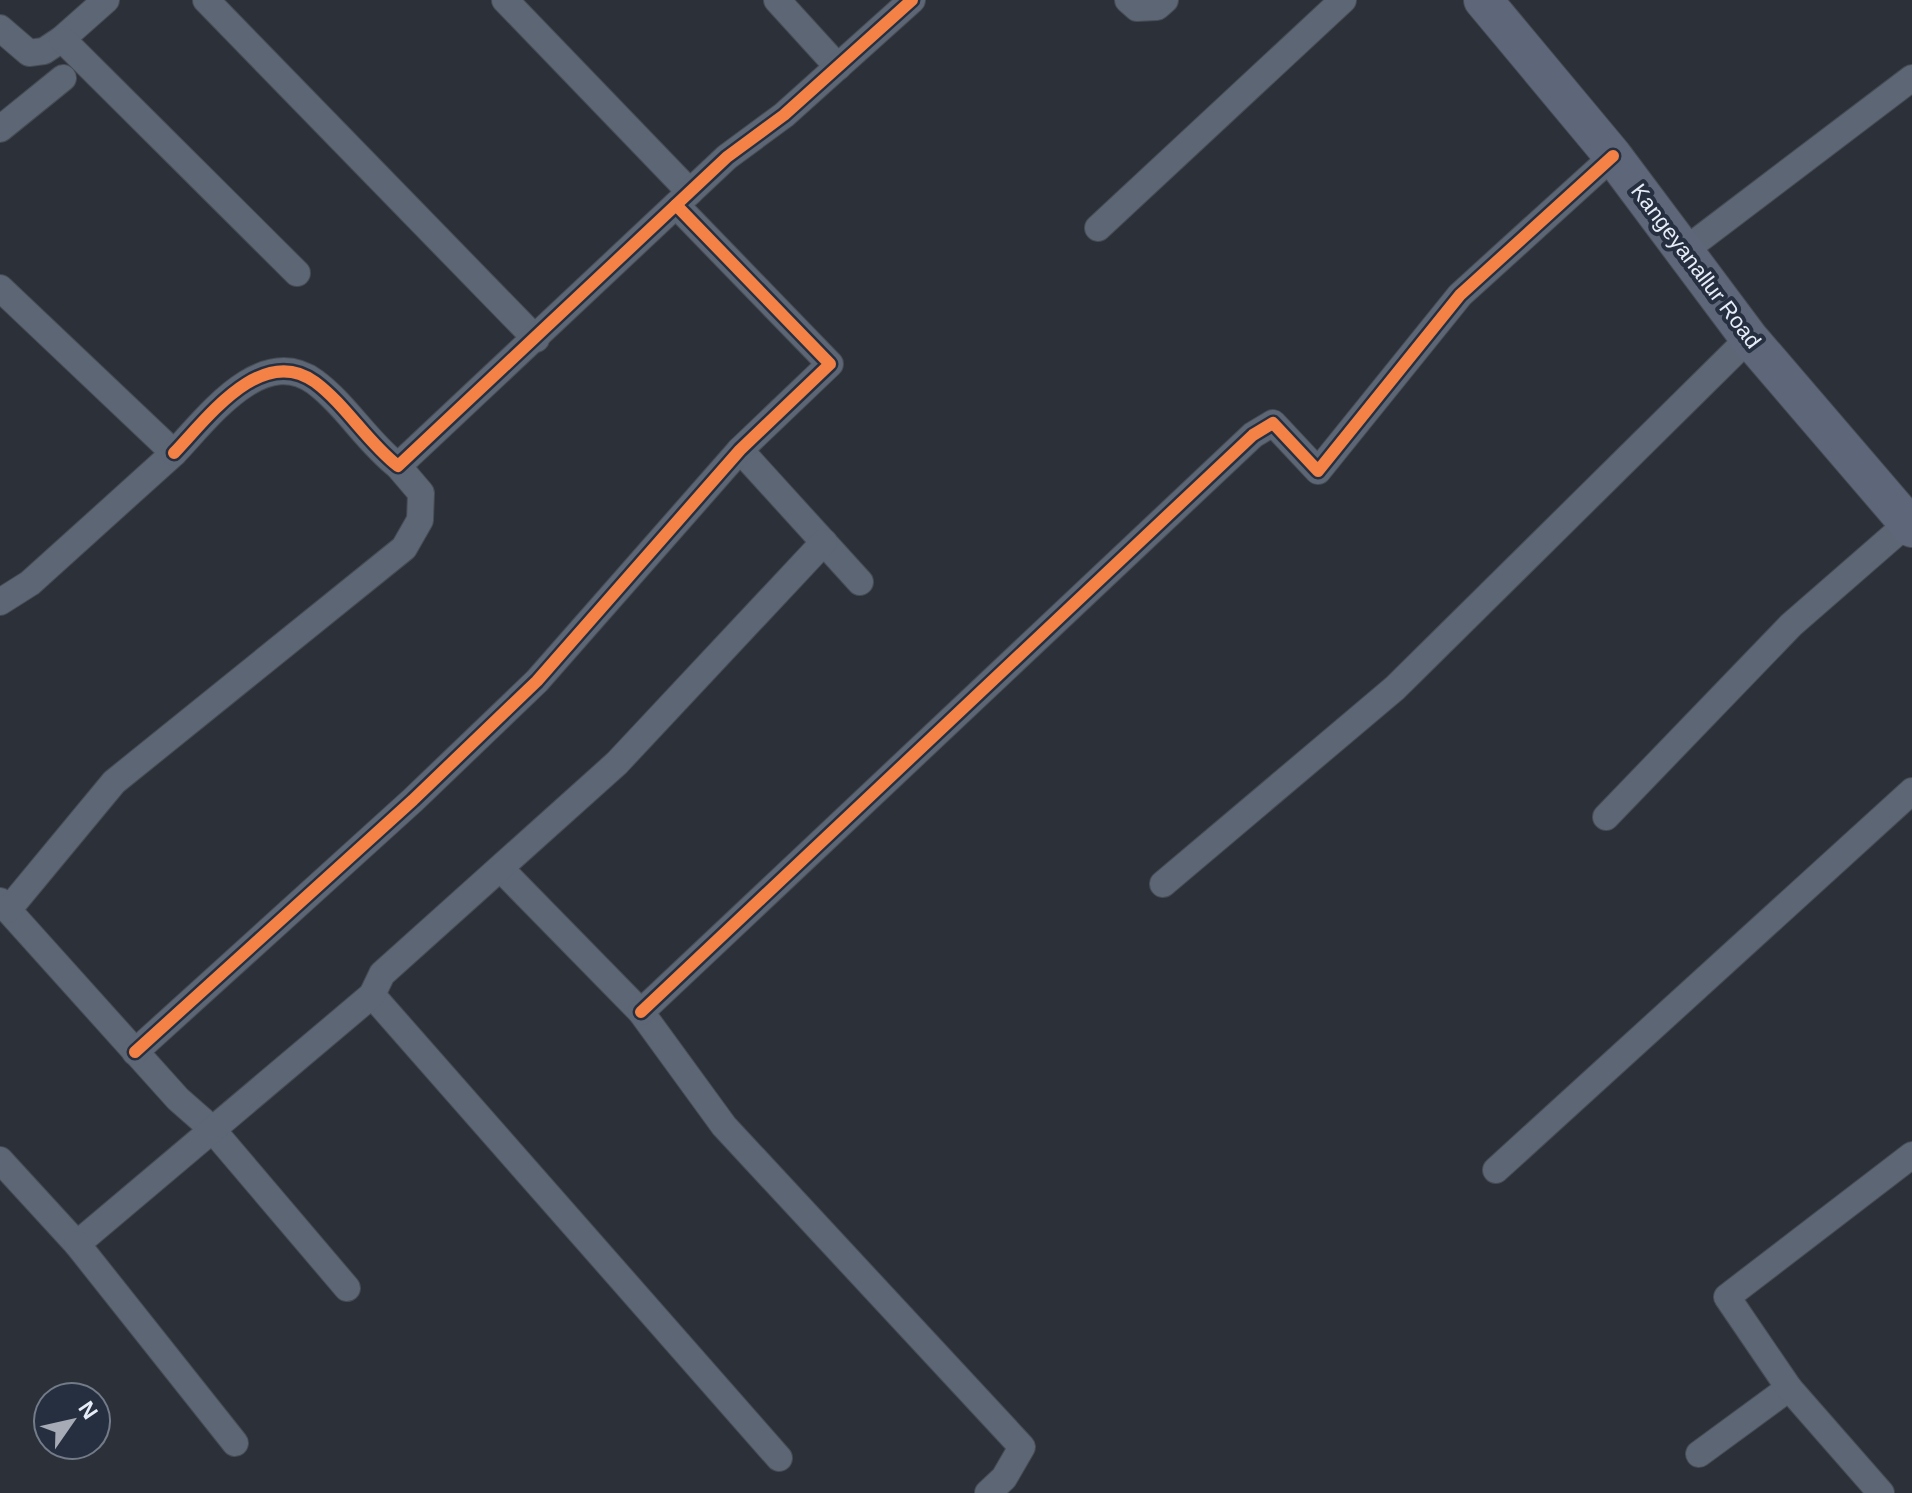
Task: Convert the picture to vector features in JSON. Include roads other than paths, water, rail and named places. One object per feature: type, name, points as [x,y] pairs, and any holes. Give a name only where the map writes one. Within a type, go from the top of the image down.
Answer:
[{"type":"street","points":[[0,28],[29,53],[44,51],[106,0]]},
{"type":"street","points":[[206,0],[536,339]]},
{"type":"street","points":[[135,1052],[413,800],[537,681],[740,450],[830,364],[505,0]]},
{"type":"street","points":[[777,0],[838,67]]},
{"type":"street","points":[[398,466],[683,199],[912,0]]},
{"type":"street","points":[[1128,0],[1137,8],[1157,7],[1165,0]]},
{"type":"street","points":[[1098,228],[1343,0]]},
{"type":"street","name":"Kangeyanallur Road","points":[[1483,0],[1613,156],[1749,338],[1910,526]]},
{"type":"street","points":[[62,39],[297,273]]},
{"type":"street","points":[[0,129],[63,78]]},
{"type":"street","points":[[1684,251],[1912,78]]},
{"type":"street","points":[[641,1012],[1253,435],[1273,423],[1318,471],[1460,295],[1613,156]]},
{"type":"street","points":[[0,288],[174,453]]},
{"type":"street","points":[[1163,884],[1395,688],[1749,338]]},
{"type":"street","points":[[6,589],[174,453],[231,394],[257,376],[287,372],[314,381],[421,493],[420,520],[404,548],[114,782],[4,905],[178,1099],[211,1128],[347,1288]]},
{"type":"street","points":[[740,450],[860,582]]},
{"type":"street","points":[[1606,817],[1791,625],[1910,526]]},
{"type":"street","points":[[77,1244],[372,995],[382,974],[617,763],[824,542]]},
{"type":"street","points":[[1496,1170],[1912,791]]},
{"type":"street","points":[[501,869],[641,1012],[724,1126],[1022,1447],[1004,1478],[988,1493]]},
{"type":"street","points":[[372,995],[779,1458]]},
{"type":"street","points":[[1881,1493],[1789,1388],[1727,1297],[1912,1155]]},
{"type":"street","points":[[0,1160],[77,1244],[235,1443]]},
{"type":"street","points":[[1699,1454],[1789,1388]]}]
